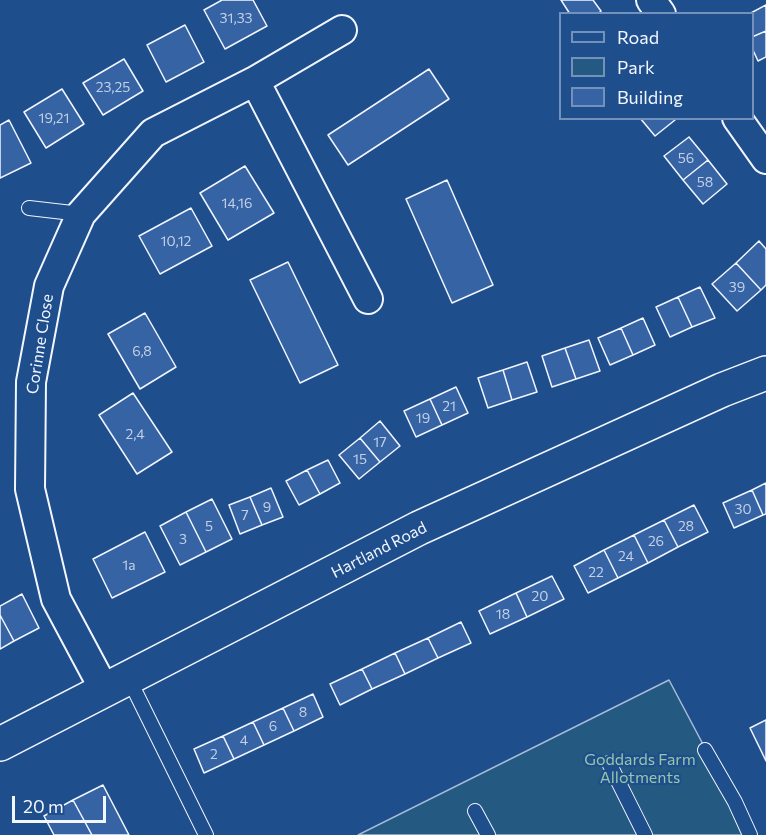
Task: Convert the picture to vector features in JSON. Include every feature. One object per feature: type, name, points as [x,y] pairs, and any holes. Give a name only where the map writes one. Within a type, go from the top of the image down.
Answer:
[{"type":"street","name":"Corinne Close","points":[[116,684],[56,599],[30,489],[31,382],[49,286],[81,214],[153,134],[255,81],[342,30]]},
{"type":"street","points":[[255,81],[368,299]]},
{"type":"street","points":[[738,120],[766,159]]},
{"type":"street","name":"Hartland Road","points":[[0,744],[419,528],[722,390],[766,373]]},
{"type":"lane","points":[[29,208],[81,214]]},
{"type":"lane","points":[[116,684],[206,835]]},
{"type":"lane","points":[[705,750],[735,802],[750,835]]},
{"type":"lane","points":[[609,764],[645,835]]},
{"type":"lane","points":[[475,811],[488,835]]},
{"type":"green space","name":"Goddards Farm Allotments","points":[[669,680],[751,835],[358,835]]},
{"type":"building","points":[[222,0],[253,0],[267,26],[225,49],[204,10]]},
{"type":"building","points":[[561,0],[593,0],[601,11],[600,12],[569,12]]},
{"type":"building","points":[[766,5],[766,31],[754,36],[754,12]]},
{"type":"building","points":[[185,25],[204,62],[166,82],[147,45]]},
{"type":"building","points":[[766,31],[766,57],[758,61],[754,52],[754,36]]},
{"type":"building","points":[[124,59],[143,91],[103,115],[83,83]]},
{"type":"building","points":[[429,69],[449,99],[348,165],[328,135]]},
{"type":"building","points":[[62,89],[84,124],[46,148],[24,112]]},
{"type":"building","points":[[9,120],[31,163],[0,178],[0,125]]},
{"type":"building","points":[[642,120],[675,120],[655,136]]},
{"type":"building","points":[[689,137],[708,160],[683,180],[664,156]]},
{"type":"building","points":[[708,160],[727,184],[703,204],[683,180]]},
{"type":"building","points":[[245,166],[274,213],[228,240],[200,193]]},
{"type":"building","points":[[447,180],[493,285],[452,303],[406,199]]},
{"type":"building","points":[[191,208],[212,246],[160,274],[139,236]]},
{"type":"building","points":[[759,241],[766,249],[766,285],[761,290],[736,263]]},
{"type":"building","points":[[288,262],[338,365],[300,383],[250,280]]},
{"type":"building","points":[[736,263],[761,290],[737,311],[712,284]]},
{"type":"building","points":[[700,287],[715,318],[692,327],[678,297]]},
{"type":"building","points":[[678,297],[692,327],[670,337],[656,307]]},
{"type":"building","points":[[145,313],[176,367],[140,389],[108,334]]},
{"type":"building","points":[[643,318],[655,345],[633,355],[621,328]]},
{"type":"building","points":[[621,328],[633,355],[610,365],[598,338]]},
{"type":"building","points":[[589,340],[600,371],[576,379],[565,348]]},
{"type":"building","points":[[565,348],[576,379],[552,387],[542,356]]},
{"type":"building","points":[[527,362],[537,392],[512,400],[503,370]]},
{"type":"building","points":[[503,370],[512,400],[488,408],[478,378]]},
{"type":"building","points":[[456,387],[468,413],[442,425],[430,399]]},
{"type":"building","points":[[133,393],[172,452],[137,474],[99,415]]},
{"type":"building","points":[[430,399],[442,425],[416,437],[404,411]]},
{"type":"building","points":[[380,421],[400,446],[380,462],[360,438]]},
{"type":"building","points":[[360,438],[380,462],[359,479],[339,455]]},
{"type":"building","points":[[328,460],[340,483],[320,494],[307,470]]},
{"type":"building","points":[[307,470],[320,494],[299,505],[286,481]]},
{"type":"building","points":[[766,483],[766,514],[763,515],[752,490]]},
{"type":"building","points":[[271,488],[283,517],[262,525],[250,497]]},
{"type":"building","points":[[752,490],[763,515],[734,528],[723,503]]},
{"type":"building","points":[[250,497],[262,525],[240,534],[229,505]]},
{"type":"building","points":[[212,499],[232,539],[206,552],[186,512]]},
{"type":"building","points":[[694,505],[708,532],[678,547],[664,520]]},
{"type":"building","points":[[186,512],[206,552],[180,565],[160,526]]},
{"type":"building","points":[[664,520],[678,547],[648,563],[634,535]]},
{"type":"building","points":[[145,532],[165,572],[112,598],[93,559]]},
{"type":"building","points":[[634,535],[648,563],[618,578],[604,550]]},
{"type":"building","points":[[604,550],[618,578],[588,593],[574,566]]},
{"type":"building","points":[[552,576],[564,599],[527,617],[516,593]]},
{"type":"building","points":[[516,593],[527,617],[490,634],[479,611]]},
{"type":"building","points":[[22,594],[39,628],[14,641],[0,615],[0,606]]},
{"type":"building","points":[[0,615],[14,641],[0,649]]},
{"type":"building","points":[[461,622],[471,643],[438,658],[428,638]]},
{"type":"building","points":[[428,638],[438,658],[405,674],[395,653]]},
{"type":"building","points":[[395,653],[405,674],[372,689],[362,669]]},
{"type":"building","points":[[362,669],[372,689],[340,705],[330,684]]},
{"type":"building","points":[[313,694],[323,717],[294,731],[283,708]]},
{"type":"building","points":[[283,708],[294,731],[264,745],[253,722]]},
{"type":"building","points":[[766,720],[766,761],[750,728]]},
{"type":"building","points":[[253,722],[264,745],[234,759],[223,736]]},
{"type":"building","points":[[223,736],[234,759],[204,773],[194,749]]},
{"type":"building","points":[[103,785],[129,835],[92,835],[73,800]]},
{"type":"building","points":[[73,800],[92,835],[54,835],[44,816]]}]
